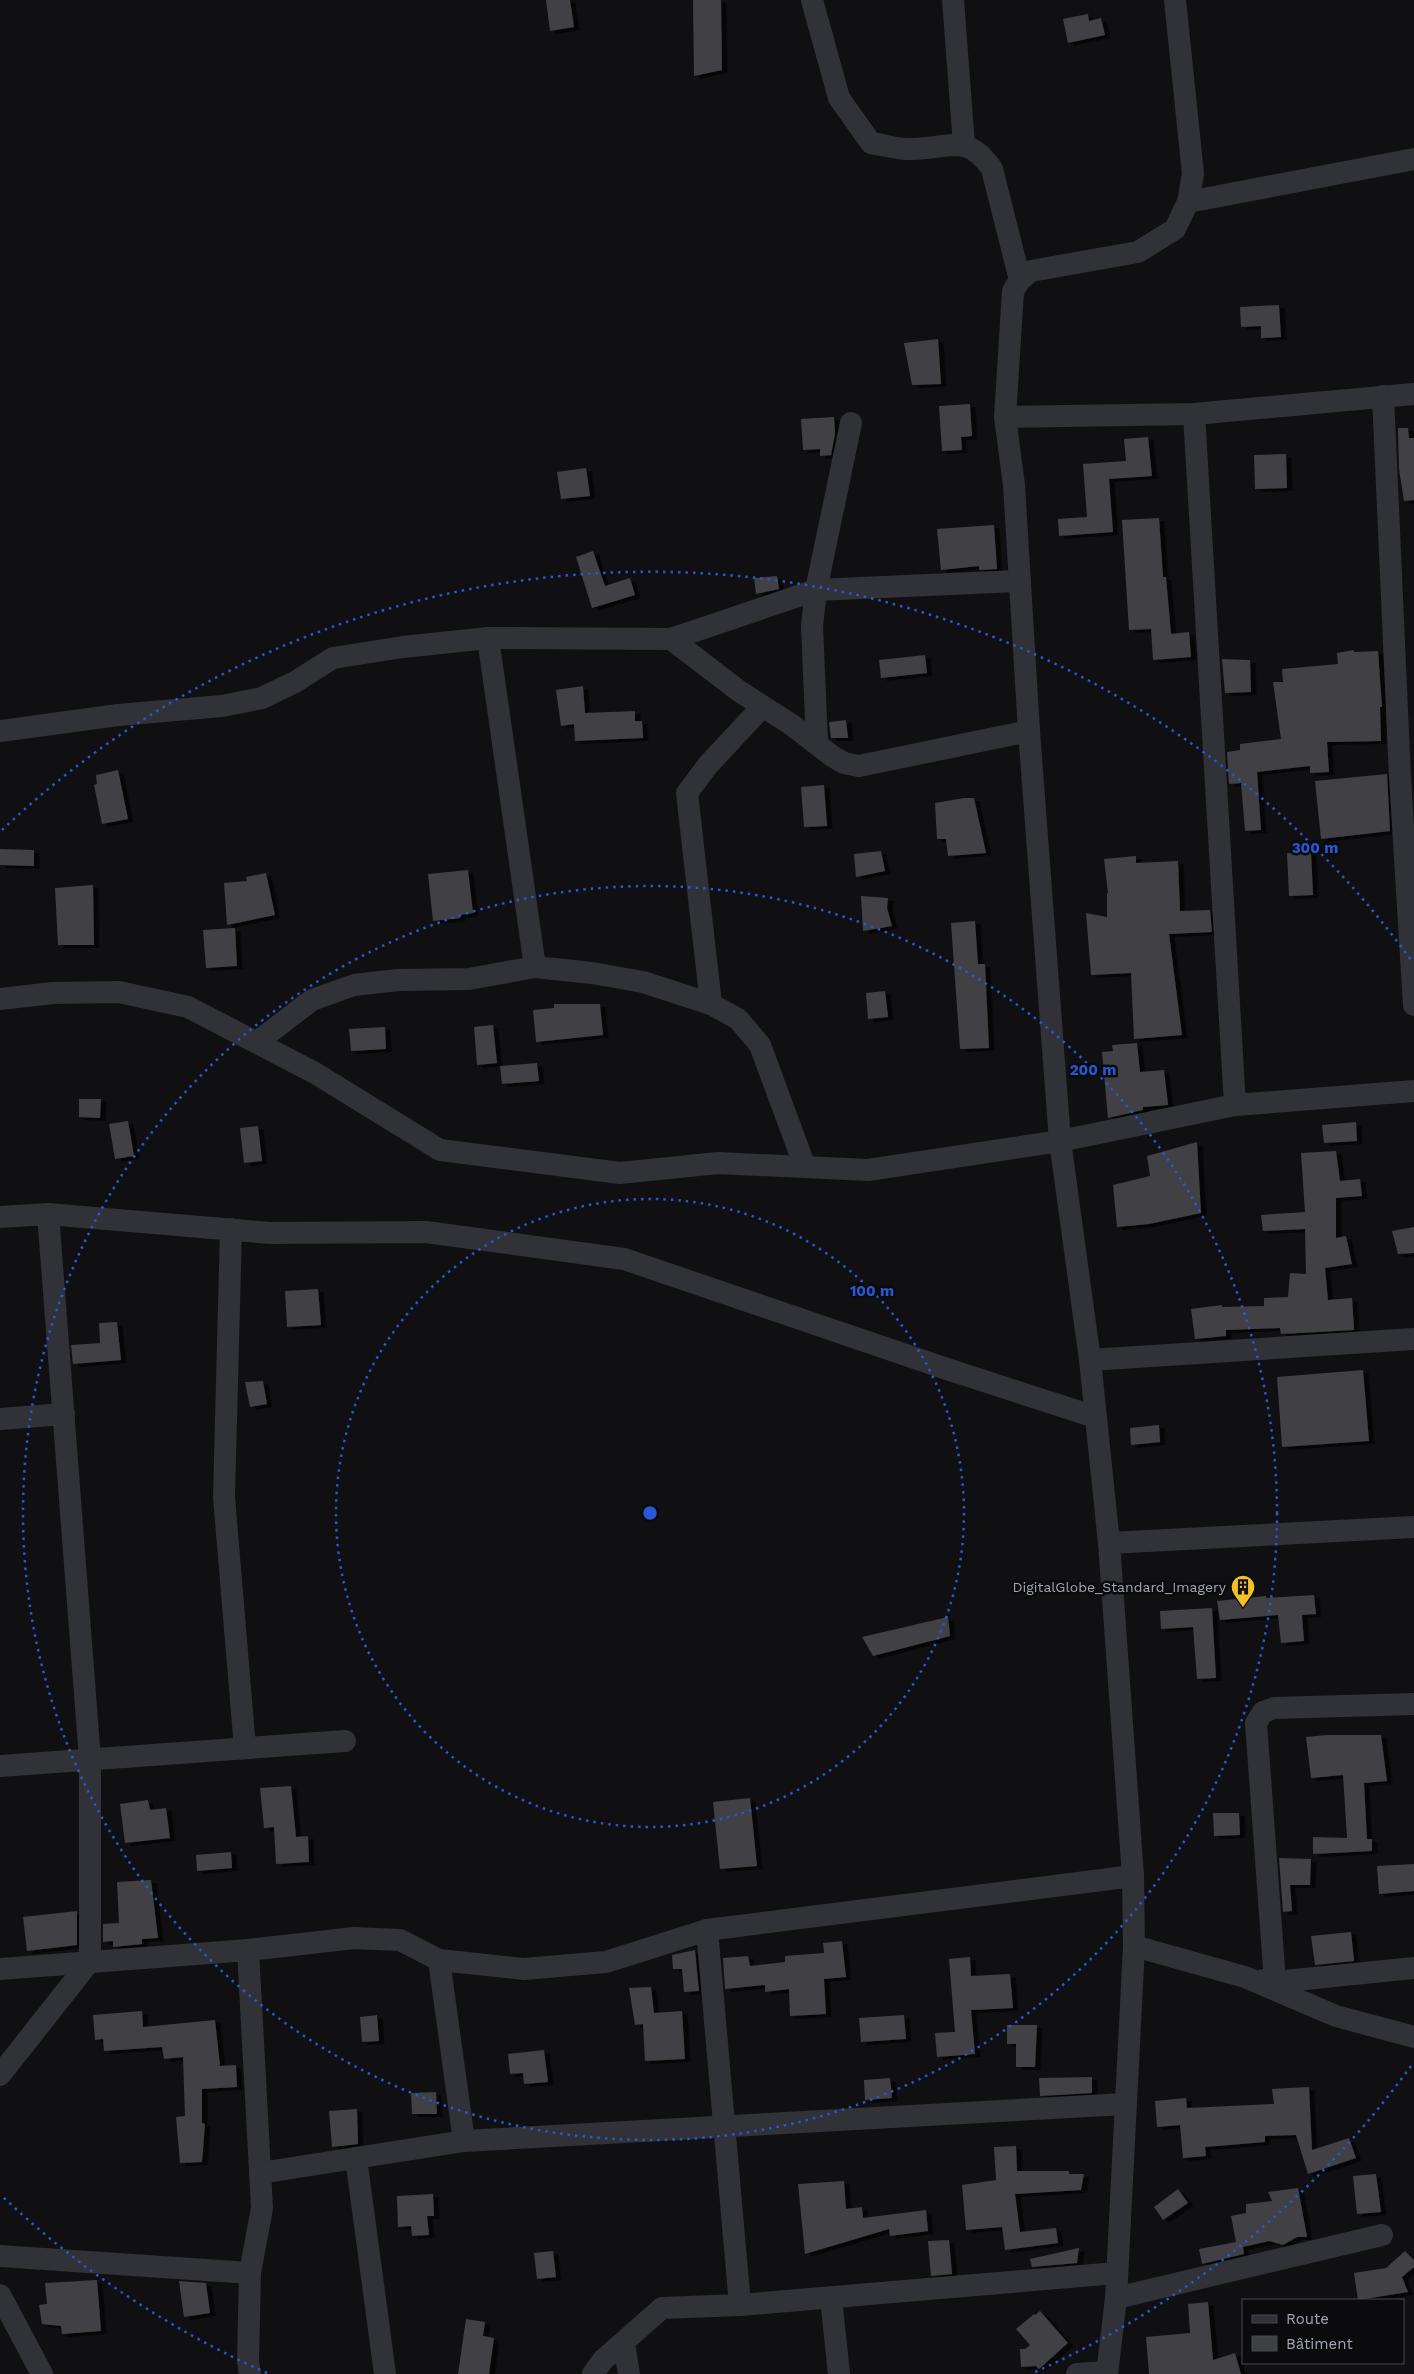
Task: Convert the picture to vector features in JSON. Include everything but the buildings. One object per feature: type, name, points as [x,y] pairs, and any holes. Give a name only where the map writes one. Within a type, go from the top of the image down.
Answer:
[{"type":"street","points":[[812,0],[839,98],[871,143],[911,149],[964,145],[981,154],[992,169],[1020,280]]},
{"type":"street","points":[[953,0],[964,145]]},
{"type":"street","points":[[1077,2374],[1107,2373],[1116,2298],[1134,1946],[1133,1876],[1109,1543],[1090,1360],[1060,1141],[1029,731],[1014,485],[1005,417],[1013,291],[1020,280],[1031,271],[1138,252],[1175,229],[1188,202],[1193,174],[1175,0]]},
{"type":"street","points":[[1188,202],[1414,159]]},
{"type":"street","points":[[1005,417],[1194,414],[1414,394]]},
{"type":"street","points":[[1383,396],[1407,776],[1414,1005]]},
{"type":"street","points":[[1194,414],[1235,1105]]},
{"type":"street","points":[[817,743],[812,626],[816,590],[851,423]]},
{"type":"street","points":[[0,731],[118,715],[222,706],[262,698],[295,682],[333,658],[488,638],[671,640],[816,590],[1020,581]]},
{"type":"street","points":[[488,638],[535,967]]},
{"type":"street","points":[[671,640],[762,707],[844,763],[859,766],[1029,731]]},
{"type":"street","points":[[711,1004],[687,793],[708,765],[762,707]]},
{"type":"street","points":[[257,1042],[312,1000],[354,985],[398,980],[469,979],[535,967],[592,973],[643,982],[711,1004],[738,1019],[760,1045],[806,1167]]},
{"type":"street","points":[[0,1000],[53,993],[120,992],[188,1007],[315,1073],[440,1150],[620,1173],[718,1163],[868,1170],[1060,1141],[1235,1105],[1414,1091]]},
{"type":"street","points":[[0,1217],[48,1214],[270,1233],[426,1232],[624,1259],[947,1370],[1096,1417]]},
{"type":"street","points":[[0,2075],[90,1962],[90,1759],[48,1214]]},
{"type":"street","points":[[231,1229],[224,1497],[245,1748]]},
{"type":"street","points":[[1090,1360],[1414,1339]]},
{"type":"street","points":[[0,1420],[64,1414]]},
{"type":"street","points":[[1109,1543],[1414,1526]]},
{"type":"street","points":[[1275,1982],[1256,1724],[1263,1712],[1274,1708],[1414,1704]]},
{"type":"street","points":[[0,1766],[344,1741]]},
{"type":"street","points":[[0,1969],[248,1950],[354,1938],[400,1940],[439,1960],[524,1970],[606,1962],[707,1930],[1133,1876]]},
{"type":"street","points":[[707,1930],[740,2306]]},
{"type":"street","points":[[1134,1946],[1245,1977],[1275,1982],[1414,1968]]},
{"type":"street","points":[[248,1950],[262,2208],[250,2273],[248,2361],[250,2374]]},
{"type":"street","points":[[439,1960],[464,2142]]},
{"type":"street","points":[[1245,1977],[1336,2016],[1414,2037]]},
{"type":"street","points":[[260,2173],[464,2142],[1125,2104]]},
{"type":"street","points":[[356,2158],[385,2374]]},
{"type":"street","points":[[1116,2298],[1382,2235]]},
{"type":"street","points":[[0,2256],[250,2273]]},
{"type":"street","points":[[593,2374],[603,2360],[624,2344],[662,2308],[740,2306],[1116,2273]]},
{"type":"street","points":[[0,2295],[42,2374]]},
{"type":"street","points":[[831,2298],[839,2374]]},
{"type":"street","points":[[624,2344],[629,2374]]},
{"type":"place","name":"DigitalGlobe_Standard_Imagery","points":[[1243,1608]]}]
